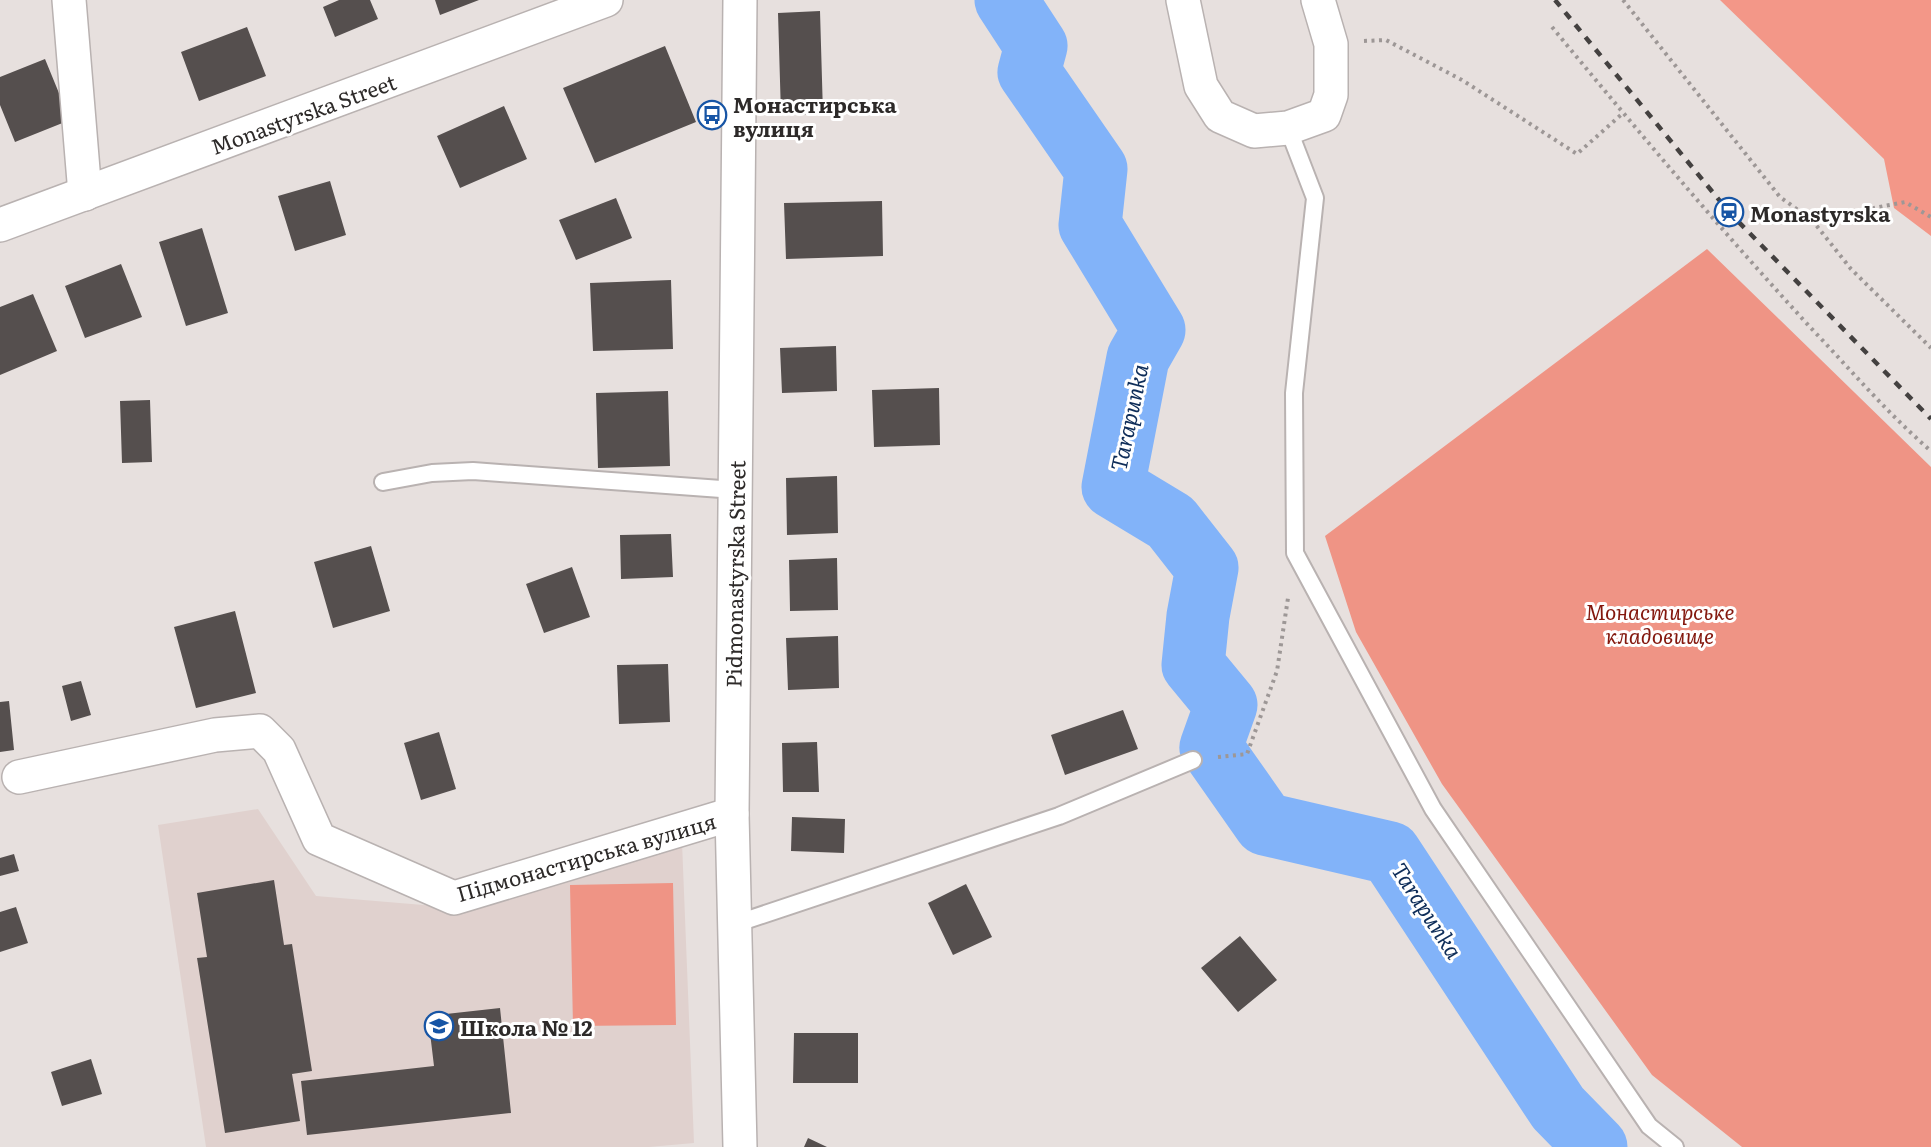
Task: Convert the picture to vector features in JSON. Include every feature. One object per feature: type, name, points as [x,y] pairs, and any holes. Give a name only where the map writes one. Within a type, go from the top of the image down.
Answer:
[{"type":"street","points":[[69,0],[85,194]]},
{"type":"street","name":"Monastyrska Street","points":[[0,225],[606,0]]},
{"type":"street","name":"Pidmonastyrska Street","points":[[740,0],[732,814],[740,1147]]},
{"type":"street","points":[[1183,0],[1202,86],[1220,116],[1254,131],[1288,128],[1324,115],[1331,95],[1331,44],[1318,0]]},
{"type":"street","name":"Підмонастирська вулиця","points":[[19,777],[215,735],[260,731],[279,750],[319,839],[454,898],[732,814]]},
{"type":"lane","points":[[1288,128],[1315,198],[1294,393],[1295,553],[1433,809],[1649,1126],[1675,1147]]},
{"type":"lane","points":[[383,482],[432,473],[473,471],[735,490]]},
{"type":"lane","points":[[735,924],[1059,816],[1193,760]]},
{"type":"path","points":[[1623,0],[1780,197],[1812,220],[1851,269],[1931,348]]},
{"type":"path","points":[[1552,27],[1760,273],[1901,425],[1931,451]]},
{"type":"path","points":[[1331,44],[1386,40],[1462,80],[1577,153],[1623,113]]},
{"type":"path","points":[[1812,220],[1905,202],[1931,217]]},
{"type":"path","points":[[1247,754],[1277,671],[1295,553]]},
{"type":"shaded area","points":[[1720,0],[1931,0],[1931,236],[1894,208],[1884,159]]},
{"type":"shaded area","name":"Школа № 12","points":[[258,809],[316,896],[459,908],[682,842],[694,1143],[649,1147],[206,1147],[158,825]]},
{"type":"green space","name":"Монастирське кладовище","points":[[1707,249],[1931,467],[1931,1147],[1742,1147],[1652,1075],[1442,784],[1356,632],[1325,536]]},
{"type":"green space","points":[[673,883],[676,1025],[573,1026],[570,885]]},
{"type":"building","points":[[339,0],[370,0],[378,19],[335,37],[323,7]]},
{"type":"building","points":[[435,0],[479,0],[440,15]]},
{"type":"building","points":[[820,11],[823,114],[781,115],[778,13]]},
{"type":"building","points":[[247,27],[266,76],[199,101],[181,52]]},
{"type":"building","points":[[665,46],[696,122],[595,163],[563,88]]},
{"type":"building","points":[[45,59],[70,120],[15,142],[0,105],[0,77]]},
{"type":"building","points":[[504,106],[527,159],[460,188],[437,136]]},
{"type":"building","points":[[330,181],[346,235],[295,251],[278,196]]},
{"type":"building","points":[[616,198],[632,238],[576,260],[559,220]]},
{"type":"building","points":[[882,201],[883,256],[786,259],[784,203]]},
{"type":"building","points":[[202,228],[228,313],[186,326],[159,242]]},
{"type":"building","points":[[121,264],[142,317],[85,338],[65,286]]},
{"type":"building","points":[[671,280],[673,349],[593,351],[590,283]]},
{"type":"building","points":[[33,294],[57,351],[0,375],[0,307]]},
{"type":"building","points":[[836,346],[837,391],[782,393],[780,348]]},
{"type":"building","points":[[939,388],[940,445],[874,447],[872,390]]},
{"type":"building","points":[[668,391],[670,466],[598,468],[596,393]]},
{"type":"building","points":[[150,400],[152,462],[122,463],[120,401]]},
{"type":"building","points":[[837,476],[838,533],[787,535],[786,478]]},
{"type":"building","points":[[671,534],[673,577],[621,579],[620,535]]},
{"type":"building","points":[[371,546],[390,611],[333,628],[314,562]]},
{"type":"building","points":[[837,558],[838,610],[790,611],[789,560]]},
{"type":"building","points":[[572,567],[590,617],[544,633],[526,584]]},
{"type":"building","points":[[235,611],[256,693],[196,708],[174,627]]},
{"type":"building","points":[[838,636],[839,688],[788,690],[786,638]]},
{"type":"building","points":[[668,664],[670,722],[619,724],[617,665]]},
{"type":"building","points":[[81,681],[91,715],[71,721],[62,686]]},
{"type":"building","points":[[9,701],[14,750],[0,752],[0,702]]},
{"type":"building","points":[[1123,710],[1138,749],[1065,775],[1051,735]]},
{"type":"building","points":[[439,732],[456,789],[421,800],[404,743]]},
{"type":"building","points":[[817,742],[819,792],[783,792],[782,743]]},
{"type":"building","points":[[792,817],[845,819],[844,853],[791,851]]},
{"type":"building","points":[[14,854],[19,871],[0,876],[0,858]]},
{"type":"building","points":[[274,880],[284,945],[292,944],[312,1071],[292,1074],[300,1121],[225,1133],[197,958],[207,957],[197,893]]},
{"type":"building","points":[[966,884],[992,937],[953,955],[928,903]]},
{"type":"building","points":[[16,907],[28,943],[0,952],[0,912]]},
{"type":"building","points":[[1240,936],[1277,980],[1238,1012],[1201,968]]},
{"type":"building","points":[[500,1008],[511,1113],[307,1135],[301,1081],[434,1066],[428,1016]]},
{"type":"building","points":[[794,1033],[858,1033],[858,1083],[793,1083]]},
{"type":"building","points":[[91,1059],[102,1094],[62,1106],[51,1072]]},
{"type":"building","points":[[808,1138],[827,1147],[804,1147]]},
{"type":"waterway","name":"Tarapunka","points":[[1006,0],[1036,46],[1029,72],[1096,169],[1090,225],[1154,330],[1138,358],[1113,487],[1171,522],[1207,568],[1198,616],[1193,665],[1226,705],[1211,747],[1265,824],[1390,853],[1558,1108],[1596,1147]]},
{"type":"railway","points":[[1555,0],[1729,212],[1931,419]]},
{"type":"place","name":"Монастирська вулиця","points":[[712,115]]},
{"type":"place","name":"Monastyrska","points":[[1729,212]]},
{"type":"place","name":"Школа № 12","points":[[439,1026]]}]
